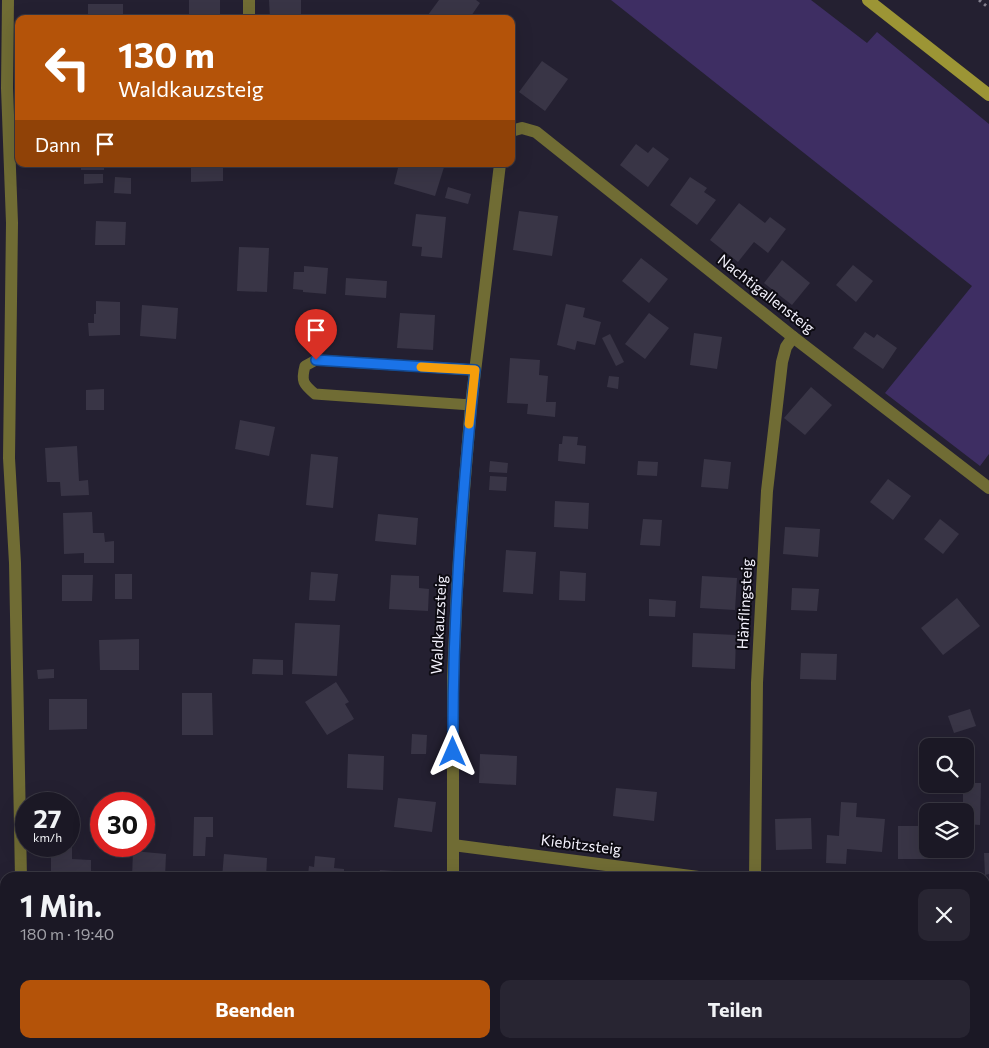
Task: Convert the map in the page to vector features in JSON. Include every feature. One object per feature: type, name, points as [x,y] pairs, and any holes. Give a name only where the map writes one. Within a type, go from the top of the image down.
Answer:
[{"type":"main road","points":[[868,0],[989,95]]},
{"type":"street","points":[[8,0],[6,88],[12,224],[9,458],[15,563],[20,872]]},
{"type":"street","points":[[249,0],[249,15]]},
{"type":"street","name":"Nachtigallensteig","points":[[517,129],[536,132],[793,336],[989,488]]},
{"type":"street","name":"Waldkauzsteig","points":[[453,872],[453,677],[460,532],[471,405],[500,167]]},
{"type":"street","name":"Hänflingsteig","points":[[755,872],[757,683],[767,491],[782,362],[786,347],[793,336]]},
{"type":"street","name":"Kiebitzsteig","points":[[453,845],[660,872]]},
{"type":"lane","points":[[471,405],[315,394],[306,386],[302,377],[305,366],[316,360],[475,370]]},
{"type":"path","points":[[979,0],[989,8]]},
{"type":"shaded area","points":[[611,0],[811,0],[867,43],[877,32],[989,124],[989,454],[980,466],[885,393],[972,286]]},
{"type":"building","points":[[189,0],[220,0],[220,15],[189,15]]},
{"type":"building","points":[[269,0],[301,0],[301,15],[270,15]]},
{"type":"building","points":[[439,0],[476,0],[480,3],[472,15],[428,15]]},
{"type":"building","points":[[88,4],[123,4],[123,15],[88,15]]},
{"type":"building","points":[[542,61],[568,79],[545,111],[519,92]]},
{"type":"building","points":[[636,144],[648,153],[653,147],[669,159],[648,187],[620,165]]},
{"type":"building","points":[[81,167],[104,167],[104,170],[81,170]]},
{"type":"building","points":[[191,167],[223,167],[223,181],[191,182]]},
{"type":"building","points":[[398,167],[444,167],[435,196],[394,184]]},
{"type":"building","points":[[84,174],[103,174],[103,183],[84,184]]},
{"type":"building","points":[[115,177],[131,178],[131,194],[114,193]]},
{"type":"building","points":[[690,177],[707,188],[704,192],[716,200],[697,225],[670,205]]},
{"type":"building","points":[[448,187],[471,194],[468,204],[445,198]]},
{"type":"building","points":[[739,203],[765,223],[770,217],[786,229],[768,253],[754,242],[738,262],[710,240]]},
{"type":"building","points":[[519,211],[558,216],[552,256],[513,250]]},
{"type":"building","points":[[416,214],[446,217],[442,258],[421,256],[422,247],[412,246]]},
{"type":"building","points":[[96,221],[126,222],[125,245],[95,245]]},
{"type":"building","points":[[239,247],[269,248],[267,292],[237,291]]},
{"type":"building","points":[[641,258],[668,279],[649,303],[622,281]]},
{"type":"building","points":[[782,260],[810,283],[792,305],[764,283]]},
{"type":"building","points":[[853,265],[873,281],[856,302],[836,285]]},
{"type":"building","points":[[304,266],[328,268],[326,294],[293,289],[294,272],[304,272]]},
{"type":"building","points":[[346,278],[387,281],[386,298],[345,295]]},
{"type":"building","points":[[96,301],[120,302],[120,335],[89,336],[88,323],[94,323]]},
{"type":"building","points":[[566,304],[585,308],[583,317],[601,322],[595,345],[577,341],[575,350],[557,345]]},
{"type":"building","points":[[142,305],[178,308],[176,339],[140,336]]},
{"type":"building","points":[[400,313],[435,315],[433,350],[397,348]]},
{"type":"building","points":[[649,313],[669,328],[645,359],[625,344]]},
{"type":"building","points":[[865,332],[874,338],[877,334],[897,348],[883,369],[853,348]]},
{"type":"building","points":[[694,333],[722,337],[717,369],[690,365]]},
{"type":"building","points":[[610,334],[624,362],[616,366],[602,338]]},
{"type":"building","points":[[510,358],[540,360],[539,375],[548,376],[546,402],[556,402],[555,417],[527,414],[528,404],[507,403]]},
{"type":"building","points":[[609,376],[619,377],[618,389],[607,387]]},
{"type":"building","points":[[811,387],[832,405],[805,435],[784,418]]},
{"type":"building","points":[[104,389],[104,410],[86,410],[86,390]]},
{"type":"building","points":[[240,420],[275,427],[269,456],[235,449]]},
{"type":"building","points":[[563,436],[578,437],[577,445],[586,446],[585,464],[558,461],[559,444],[562,444]]},
{"type":"building","points":[[77,446],[79,481],[88,480],[89,495],[61,496],[60,482],[47,482],[45,448]]},
{"type":"building","points":[[311,454],[338,457],[333,508],[306,505]]},
{"type":"building","points":[[704,459],[731,462],[728,489],[701,487]]},
{"type":"building","points":[[490,461],[508,463],[507,473],[489,472]]},
{"type":"building","points":[[638,461],[658,462],[657,476],[637,475]]},
{"type":"building","points":[[490,476],[507,477],[506,491],[489,490]]},
{"type":"building","points":[[888,479],[911,496],[893,520],[870,502]]},
{"type":"building","points":[[555,501],[589,503],[588,529],[554,527]]},
{"type":"building","points":[[92,512],[93,533],[104,533],[105,542],[114,541],[114,563],[84,563],[84,553],[64,554],[63,513]]},
{"type":"building","points":[[378,514],[418,518],[416,545],[375,541]]},
{"type":"building","points":[[643,519],[662,520],[660,546],[640,545]]},
{"type":"building","points":[[940,519],[959,534],[943,554],[924,539]]},
{"type":"building","points":[[785,527],[820,529],[818,557],[783,554]]},
{"type":"building","points":[[506,550],[536,552],[533,594],[503,592]]},
{"type":"building","points":[[560,571],[586,573],[585,601],[559,600]]},
{"type":"building","points":[[311,572],[338,574],[335,601],[309,600]]},
{"type":"building","points":[[115,574],[132,574],[132,599],[115,599]]},
{"type":"building","points":[[62,575],[93,575],[92,601],[62,601]]},
{"type":"building","points":[[391,575],[419,576],[419,588],[429,589],[428,611],[389,609]]},
{"type":"building","points":[[702,576],[737,578],[735,610],[700,608]]},
{"type":"building","points":[[792,588],[819,589],[817,611],[791,610]]},
{"type":"building","points":[[957,598],[980,626],[943,655],[921,628]]},
{"type":"building","points":[[649,599],[676,601],[675,617],[649,616]]},
{"type":"building","points":[[295,623],[340,625],[337,676],[292,674]]},
{"type":"building","points":[[693,633],[736,635],[735,669],[692,667]]},
{"type":"building","points":[[139,639],[139,670],[100,670],[99,640]]},
{"type":"building","points":[[801,653],[837,654],[836,680],[800,679]]},
{"type":"building","points":[[253,659],[283,660],[283,675],[252,674]]},
{"type":"building","points":[[54,669],[54,678],[38,679],[37,670]]},
{"type":"building","points":[[336,682],[349,702],[345,704],[354,719],[327,735],[305,702]]},
{"type":"building","points":[[182,693],[212,693],[213,735],[182,735]]},
{"type":"building","points":[[49,699],[87,699],[87,729],[49,730]]},
{"type":"building","points":[[970,709],[976,726],[954,733],[948,716]]},
{"type":"building","points":[[412,734],[427,735],[426,754],[411,754]]},
{"type":"building","points":[[348,754],[384,756],[383,790],[347,788]]},
{"type":"building","points":[[480,754],[517,756],[516,785],[479,783]]},
{"type":"building","points":[[974,783],[981,783],[980,825],[974,825],[974,803],[963,803],[963,793],[974,793]]},
{"type":"building","points":[[616,788],[657,792],[654,821],[613,816]]},
{"type":"building","points":[[398,798],[436,802],[432,832],[394,827]]},
{"type":"building","points":[[841,802],[857,803],[856,817],[885,819],[882,852],[847,849],[846,864],[826,863],[827,835],[839,836]]},
{"type":"building","points":[[194,817],[213,817],[213,837],[206,837],[205,856],[193,856]]},
{"type":"building","points":[[811,818],[812,849],[776,850],[775,819]]},
{"type":"building","points":[[898,826],[919,826],[919,858],[947,858],[947,859],[898,859]]},
{"type":"building","points":[[155,853],[166,854],[165,872],[132,872],[133,857],[155,857]]},
{"type":"building","points":[[984,853],[989,853],[989,872],[985,872]]},
{"type":"building","points":[[224,854],[267,858],[266,872],[222,872]]},
{"type":"building","points":[[315,856],[335,858],[334,868],[344,869],[344,872],[308,872],[309,866],[314,867]]},
{"type":"building","points":[[51,857],[72,857],[72,859],[91,860],[91,872],[51,872]]},
{"type":"building","points":[[380,870],[409,872],[380,872]]},
{"type":"slow traffic","points":[[421,367],[475,370],[469,424]]},
{"type":"route","points":[[316,360],[475,370],[462,503],[457,589],[453,677],[453,752]]}]
